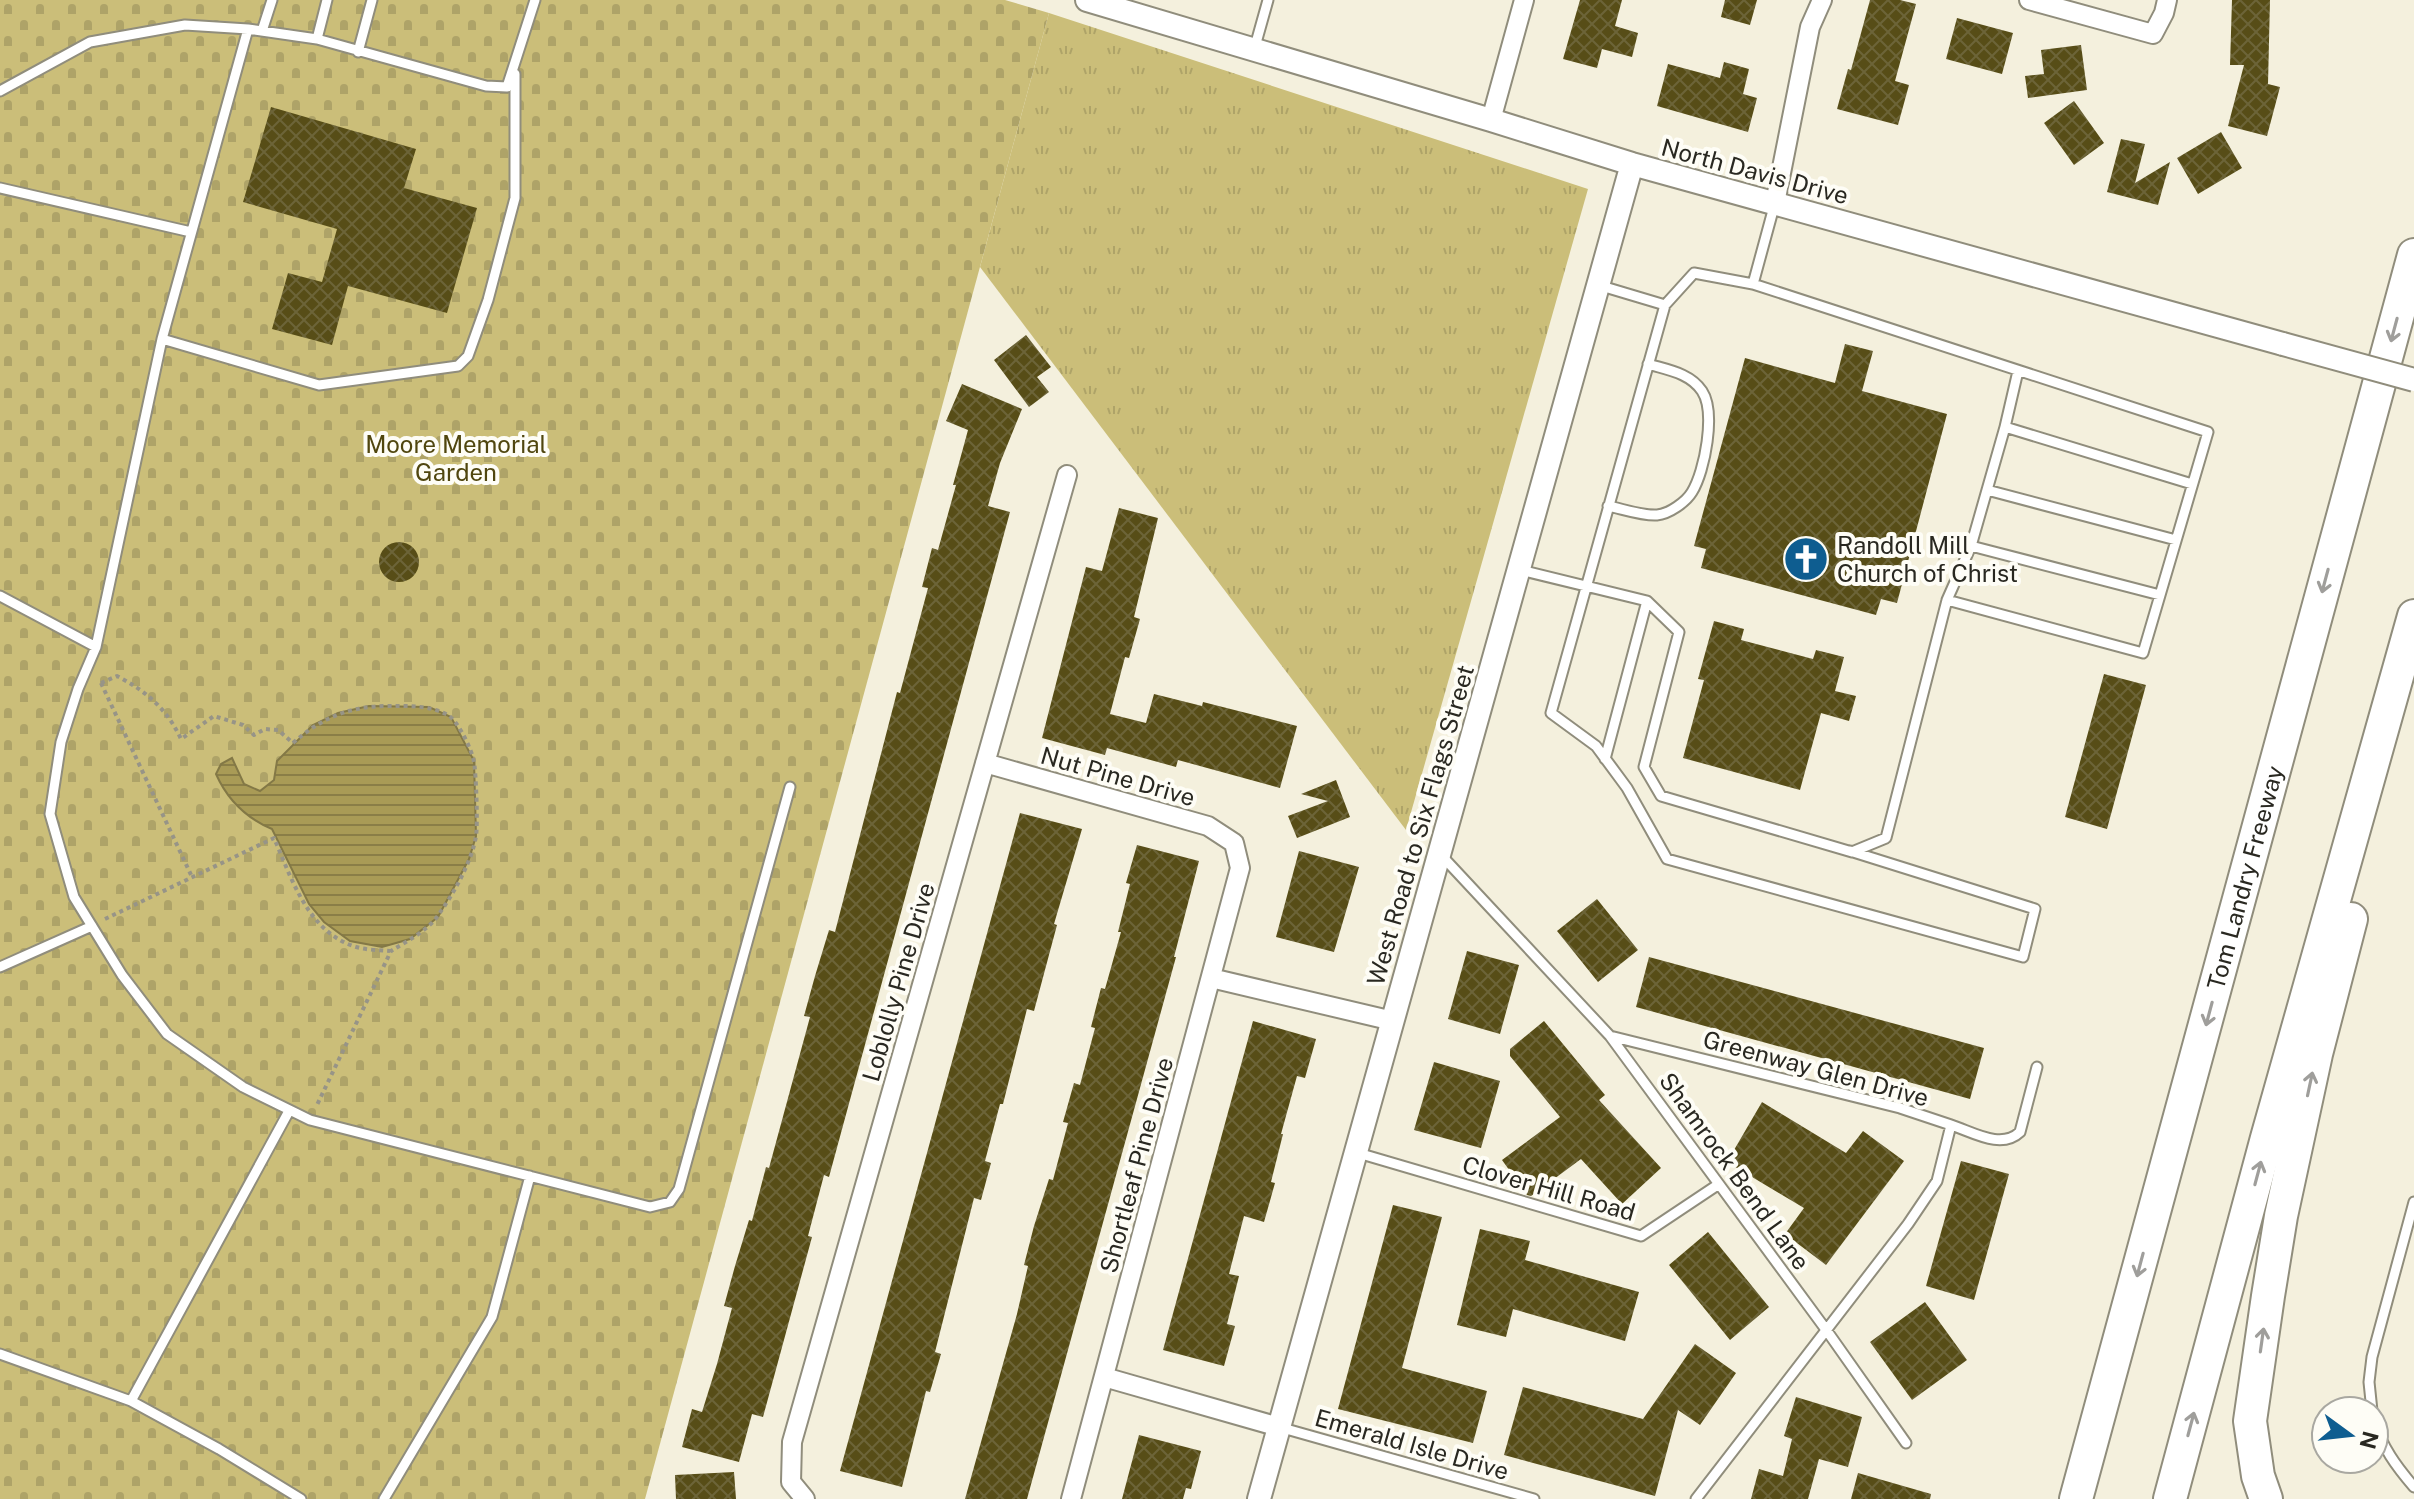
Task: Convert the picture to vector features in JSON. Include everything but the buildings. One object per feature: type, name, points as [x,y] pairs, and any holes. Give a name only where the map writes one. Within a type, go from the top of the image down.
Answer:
[{"type":"highway","name":"Tom Landry Freeway","points":[[2076,1499],[2414,255]]},
{"type":"highway","points":[[2170,1499],[2263,1153],[2414,616]]},
{"type":"highway","points":[[2266,1499],[2258,1476],[2250,1421],[2281,1216],[2316,1054],[2363,873],[2414,642]]},
{"type":"highway","points":[[2059,1499],[2125,1320]]},
{"type":"street","name":"North Davis Drive","points":[[1087,0],[1632,164],[2414,380]]},
{"type":"street","points":[[1491,120],[1524,0]]},
{"type":"street","points":[[1775,203],[1810,27],[1822,0]]},
{"type":"street","points":[[2029,0],[2153,34],[2167,0]]},
{"type":"street","name":"West Road to Six Flags Street","points":[[1259,1499],[1632,164]]},
{"type":"street","name":"Loblolly Pine Drive","points":[[805,1499],[791,1482],[792,1442],[1067,475]]},
{"type":"street","name":"Nut Pine Drive","points":[[985,763],[1208,826],[1234,843]]},
{"type":"street","name":"Shortleaf Pine Drive","points":[[1071,1499],[1240,868],[1234,843]]},
{"type":"street","points":[[1211,978],[1393,1021]]},
{"type":"street","points":[[1104,1377],[1279,1427]]},
{"type":"lane","points":[[262,31],[272,0]]},
{"type":"lane","points":[[317,39],[327,0]]},
{"type":"lane","points":[[358,52],[372,0]]},
{"type":"lane","points":[[0,91],[90,42],[185,25],[248,29],[317,39],[486,86],[507,87],[535,0]]},
{"type":"lane","points":[[1254,50],[1268,0]]},
{"type":"lane","points":[[248,29],[162,339],[96,647],[61,742],[50,814],[74,897],[122,975],[167,1034],[243,1087],[310,1120],[650,1207],[670,1202],[679,1189],[790,787]]},
{"type":"lane","points":[[162,339],[319,385],[458,366],[468,356],[488,300],[515,198],[515,67]]},
{"type":"lane","points":[[0,188],[191,232]]},
{"type":"lane","points":[[1753,284],[1775,203]]},
{"type":"lane","points":[[1519,570],[1586,586],[1647,601],[1679,632],[1644,767],[1661,796],[2035,909],[2023,957],[1667,859],[1627,788],[1596,746],[1551,713],[1586,586],[1608,506],[1665,305],[1694,273],[1753,284],[2208,432],[2143,653],[1947,600]]},
{"type":"lane","points":[[1598,285],[1665,305]]},
{"type":"lane","points":[[1608,506],[1658,515],[1680,505],[1692,492],[1701,464],[1710,424],[1709,407],[1702,391],[1687,376],[1648,364]]},
{"type":"lane","points":[[1846,850],[1852,852],[1886,838],[1947,600],[1971,546],[2018,371]]},
{"type":"lane","points":[[2005,427],[2192,484]]},
{"type":"lane","points":[[1987,490],[2176,540]]},
{"type":"lane","points":[[1971,546],[2160,595]]},
{"type":"lane","points":[[0,596],[96,647]]},
{"type":"lane","points":[[1605,759],[1647,601]]},
{"type":"lane","points":[[1440,853],[1610,1036]]},
{"type":"lane","points":[[0,967],[92,926]]},
{"type":"lane","name":"Greenway Glen Drive","points":[[1610,1036],[1900,1108],[1951,1125],[1937,1181],[1908,1224],[1696,1499]]},
{"type":"lane","name":"Shamrock Bend Lane","points":[[1610,1036],[1906,1443]]},
{"type":"lane","points":[[1951,1125],[2001,1141],[2011,1140],[2020,1132],[2037,1067]]},
{"type":"lane","points":[[131,1401],[289,1111]]},
{"type":"lane","name":"Clover Hill Road","points":[[1356,1152],[1641,1236],[1719,1184]]},
{"type":"lane","points":[[384,1499],[492,1317],[530,1176]]},
{"type":"lane","points":[[2370,1395],[2372,1357],[2414,1202]]},
{"type":"lane","points":[[0,1354],[131,1401],[301,1499]]},
{"type":"lane","name":"Emerald Isle Drive","points":[[1279,1427],[1534,1499]]},
{"type":"lane","points":[[2390,1457],[2414,1487]]},
{"type":"path","points":[[91,660],[192,877]]},
{"type":"path","points":[[101,683],[117,676],[138,687],[171,718],[181,739],[214,716],[243,725],[254,735],[265,729],[278,730],[293,743],[313,725],[338,713],[369,706],[429,707],[451,717],[474,761],[476,836],[469,859],[438,917],[391,951],[310,1120]]},
{"type":"path","points":[[92,926],[274,838],[292,881],[317,921],[348,944],[391,951]]},
{"type":"green space","name":"Moore Memorial Garden","points":[[0,0],[1005,0],[1049,13],[645,1499],[0,1499]]},
{"type":"green space","points":[[1049,13],[1588,189],[1406,830],[980,267]]},
{"type":"shaded area","points":[[369,706],[429,707],[451,717],[474,761],[476,836],[469,859],[438,917],[410,939],[382,947],[350,941],[324,922],[309,904],[272,829],[239,808],[216,774],[221,764],[232,758],[244,784],[260,791],[274,780],[277,761],[313,725],[338,713]]},
{"type":"place","name":"Randoll Mill Church of Christ","points":[[1806,559]]}]
